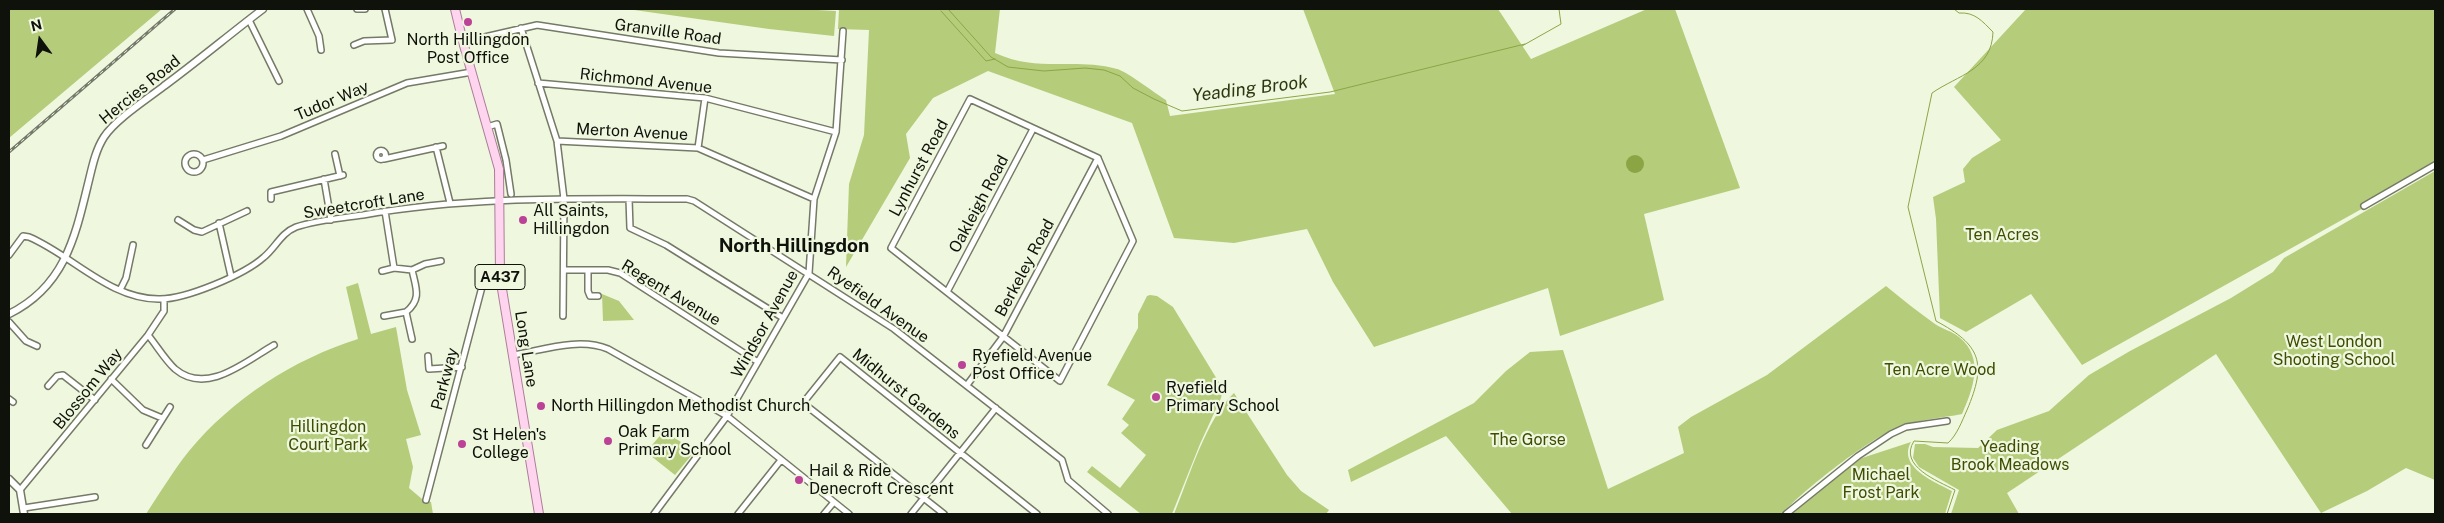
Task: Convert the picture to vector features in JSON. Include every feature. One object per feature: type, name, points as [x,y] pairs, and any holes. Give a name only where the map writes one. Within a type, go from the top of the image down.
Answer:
[{"type":"main road","name":"Long Lane","points":[[450,9],[472,72],[499,169],[501,200],[498,250],[500,277],[539,514]]},
{"type":"main road","name":"Long Lane","points":[[455,9],[462,42]]},
{"type":"street","name":"Hercies Road","points":[[9,314],[27,304],[42,290],[66,258],[74,239],[96,155],[105,136],[149,98],[263,9]]},
{"type":"street","points":[[307,9],[320,36],[321,50]]},
{"type":"street","points":[[357,9],[365,9]]},
{"type":"street","points":[[354,44],[364,41],[392,40],[385,9]]},
{"type":"street","points":[[249,20],[279,81]]},
{"type":"street","name":"Granville Road","points":[[462,42],[537,25],[719,52],[842,60]]},
{"type":"street","points":[[521,28],[557,141],[564,199],[563,316]]},
{"type":"street","name":"Windsor Avenue","points":[[654,514],[727,416],[809,273],[814,199],[836,132],[843,30]]},
{"type":"street","name":"Tudor Way","points":[[203,160],[281,136],[407,82],[472,72]]},
{"type":"street","name":"Richmond Avenue","points":[[538,83],[705,98],[836,132]]},
{"type":"street","points":[[698,148],[705,98]]},
{"type":"street","name":"Lynhurst Road","points":[[947,292],[891,248],[970,99],[1032,128]]},
{"type":"street","points":[[487,127],[497,124],[506,160],[511,194]]},
{"type":"street","points":[[947,292],[1060,381],[1133,241],[1098,158],[1032,128]]},
{"type":"street","name":"Oakleigh Road","points":[[947,292],[1032,128]]},
{"type":"street","name":"Merton Avenue","points":[[557,141],[698,148],[814,199]]},
{"type":"street","points":[[384,159],[443,146]]},
{"type":"street","points":[[436,147],[450,203]]},
{"type":"street","points":[[271,199],[271,192],[341,176],[335,154]]},
{"type":"street","name":"Berkeley Road","points":[[967,385],[1004,337],[1098,158]]},
{"type":"street","points":[[2364,206],[2435,165]]},
{"type":"street","points":[[324,179],[331,220]]},
{"type":"street","points":[[629,199],[630,228],[650,235],[783,318]]},
{"type":"street","name":"Ryefield Avenue","points":[[501,200],[629,199],[694,201],[894,329],[1062,460],[1068,480],[1108,514]]},
{"type":"street","name":"Sweetcroft Lane","points":[[9,255],[23,236],[36,240],[120,290],[146,298],[164,299],[198,291],[231,276],[262,258],[281,236],[297,227],[385,211],[450,203],[501,200]]},
{"type":"street","points":[[178,220],[194,230],[202,232],[246,211]]},
{"type":"street","points":[[385,211],[394,268]]},
{"type":"street","points":[[219,223],[231,276]]},
{"type":"street","points":[[120,290],[126,278],[133,245]]},
{"type":"street","points":[[382,271],[394,268],[412,270],[425,264],[442,261]]},
{"type":"street","points":[[384,316],[406,312],[416,302],[417,292],[412,270]]},
{"type":"street","name":"Regent Avenue","points":[[564,270],[608,270],[620,273],[758,362]]},
{"type":"street","points":[[588,270],[588,291],[590,296],[598,296]]},
{"type":"street","name":"Parkway","points":[[426,500],[483,283],[500,277]]},
{"type":"street","name":"Blossom Way","points":[[20,490],[148,335],[164,311],[164,299]]},
{"type":"street","points":[[406,312],[412,339]]},
{"type":"street","points":[[9,322],[26,341],[37,346]]},
{"type":"street","points":[[148,335],[177,371],[203,379],[228,372],[274,345]]},
{"type":"street","points":[[513,355],[579,344],[596,345],[608,349],[727,416],[849,514]]},
{"type":"street","points":[[265,350],[268,356]]},
{"type":"street","points":[[428,356],[429,369],[462,367]]},
{"type":"street","name":"Midhurst Gardens","points":[[924,498],[803,403],[809,395],[840,357],[960,453]]},
{"type":"street","points":[[48,386],[57,376],[63,375],[95,400]]},
{"type":"street","points":[[111,379],[143,410],[162,418]]},
{"type":"street","points":[[146,445],[170,406]]},
{"type":"street","points":[[912,514],[996,408]]},
{"type":"street","points":[[1786,514],[1858,456],[1891,434],[1906,427],[1947,422]]},
{"type":"street","points":[[960,453],[1037,514]]},
{"type":"street","points":[[738,514],[781,460]]},
{"type":"street","points":[[9,479],[20,490],[24,511],[95,497]]},
{"type":"street","points":[[924,498],[944,514]]},
{"type":"street","points":[[824,514],[834,502]]},
{"type":"green space","points":[[9,9],[162,9],[9,138]]},
{"type":"green space","points":[[627,9],[800,9],[836,11],[834,36]]},
{"type":"green space","points":[[839,9],[1000,9],[995,53],[1011,59],[1042,64],[1086,64],[1117,69],[1166,100],[1170,116],[1335,94],[1303,9],[1498,9],[1531,59],[1647,9],[1675,9],[1740,188],[1644,214],[1664,300],[1560,336],[1548,288],[1374,347],[1333,282],[1307,229],[1234,243],[1174,238],[1132,123],[988,71],[933,98],[906,134],[910,158],[846,267],[849,184],[864,135],[869,30],[838,29]]},
{"type":"green space","name":"Ten Acres","points":[[2026,9],[2435,9],[2435,168],[2082,365],[2031,294],[1966,332],[1940,318],[1936,219],[1933,197],[1965,182],[1963,169],[1972,158],[2001,140],[1954,87]]},
{"type":"green space","name":"West London Shooting School","points":[[2435,171],[2435,480],[2406,468],[2367,491],[2321,513],[2216,354],[2007,493],[2019,514],[1951,514],[1959,490],[1919,467],[1913,458],[1915,444],[1925,444],[1933,447],[1978,448],[1997,430],[2049,411],[2089,375],[2130,351],[2231,298],[2273,272],[2284,258]]},
{"type":"green space","name":"Hillingdon Court Park","points":[[358,283],[371,334],[396,327],[407,390],[421,435],[406,439],[413,467],[409,488],[422,499],[431,502],[433,514],[146,514],[189,451],[206,432],[244,398],[266,383],[311,358],[334,347],[358,339],[346,287]]},
{"type":"green space","points":[[1886,286],[1935,324],[1956,335],[1967,345],[1972,354],[1974,374],[1970,394],[1962,414],[1917,422],[1889,431],[1839,465],[1805,492],[1782,514],[1512,514],[1446,436],[1351,482],[1348,470],[1474,403],[1506,371],[1530,352],[1563,350],[1608,489],[1684,453],[1678,427],[1691,417],[1767,375]]},
{"type":"green space","points":[[602,294],[619,301],[634,320],[603,321]]},
{"type":"green space","name":"Ryefield Primary School","points":[[1147,296],[1157,296],[1173,307],[1223,389],[1221,398],[1172,514],[1141,514],[1087,472],[1092,466],[1120,488],[1146,455],[1121,433],[1129,425],[1122,419],[1135,400],[1107,385],[1138,328],[1138,314]]},
{"type":"green space","points":[[1234,393],[1287,475],[1301,491],[1329,510],[1326,514],[1174,514],[1207,433],[1224,404]]},
{"type":"green space","points":[[664,431],[695,451],[675,475],[646,452]]},
{"type":"green space","name":"Michael Frost Park","points":[[1911,442],[1908,451],[1909,459],[1913,466],[1920,473],[1952,491],[1945,514],[1791,514],[1839,472],[1859,459]]},
{"type":"shaded area","points":[[1635,155],[1641,158],[1644,164],[1641,170],[1635,173],[1629,170],[1626,164],[1629,158]]},
{"type":"waterway","name":"Yeading Brook","points":[[948,9],[991,57],[1008,67],[1044,71],[1085,68],[1104,70],[1120,76],[1133,88],[1182,111],[1330,92],[1525,44]]},
{"type":"waterway","name":"Yeading Brook","points":[[1522,46],[1561,24],[1559,9]]},
{"type":"waterway","name":"Yeading Brook","points":[[1947,514],[1955,490],[1922,472],[1911,458],[1910,450],[1914,441],[1948,443],[1951,440],[1957,432],[1967,410],[1977,380],[1978,368],[1976,357],[1971,347],[1963,338],[1936,321],[1908,207],[1932,93],[1972,70],[1987,55],[1991,45],[1993,32],[1985,24],[1970,14],[1959,13],[1954,9]]},
{"type":"waterway","points":[[941,11],[986,61],[995,59]]},
{"type":"railway","points":[[9,152],[175,9]]},
{"type":"place","name":"North Hillingdon Post Office","points":[[468,22]]},
{"type":"place","name":"All Saints, Hillingdon","points":[[523,220]]},
{"type":"place","name":"Ryefield Avenue Post Office","points":[[962,365]]},
{"type":"place","name":"Ryefield Primary School","points":[[1156,397]]},
{"type":"place","name":"North Hillingdon Methodist Church","points":[[541,406]]},
{"type":"place","name":"Oak Farm Primary School","points":[[608,441]]},
{"type":"place","name":"St Helen's College","points":[[462,444]]},
{"type":"place","name":"Hail & Ride Denecroft Crescent","points":[[799,480]]},
{"type":"district","name":"North Hillingdon","points":[[794,246]]},
{"type":"park label","name":"Ten Acre Wood","points":[[1940,370]]},
{"type":"park label","name":"The Gorse","points":[[1528,440]]},
{"type":"park label","name":"Yeading Brook Meadows","points":[[2010,456]]}]
